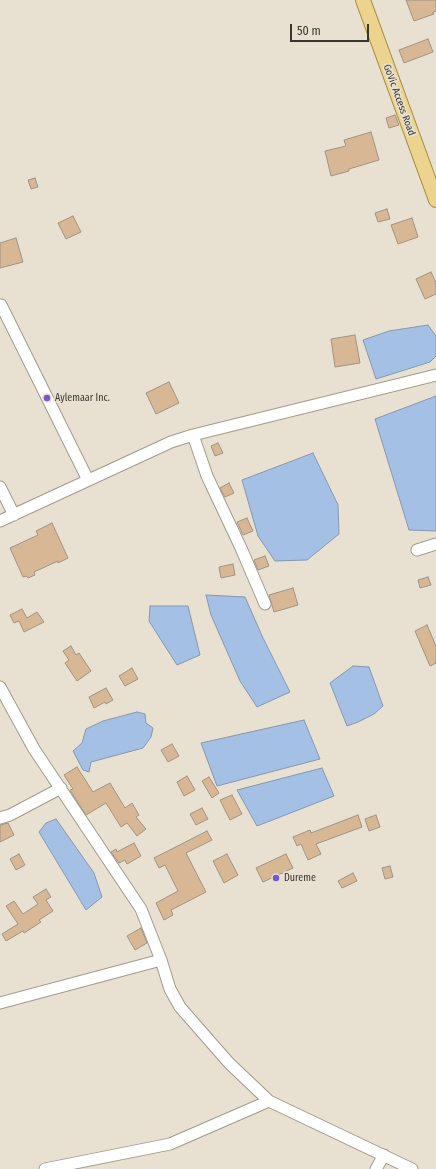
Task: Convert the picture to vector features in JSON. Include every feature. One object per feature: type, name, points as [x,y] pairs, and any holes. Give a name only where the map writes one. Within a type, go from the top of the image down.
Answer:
[{"type":"main road","name":"GoVic Access Road","points":[[363,0],[436,200]]},
{"type":"street","points":[[1,305],[88,480]]},
{"type":"street","points":[[0,521],[171,442],[193,435],[436,375]]},
{"type":"street","points":[[193,435],[207,476],[266,604]]},
{"type":"street","points":[[0,487],[14,515]]},
{"type":"street","points":[[417,550],[436,544]]},
{"type":"street","points":[[0,688],[34,748],[141,909],[161,960],[170,989],[180,1007],[229,1063],[269,1101],[412,1169]]},
{"type":"street","points":[[0,818],[10,815],[61,788]]},
{"type":"street","points":[[0,1003],[161,960]]},
{"type":"street","points":[[46,1169],[170,1144],[269,1101]]},
{"type":"street","points":[[376,1169],[384,1156]]},
{"type":"water","points":[[428,325],[436,336],[436,356],[430,362],[376,379],[363,340],[389,331]]},
{"type":"water","points":[[436,396],[436,531],[409,530],[375,419]]},
{"type":"water","points":[[313,453],[338,505],[339,534],[307,560],[275,561],[258,536],[242,480]]},
{"type":"water","points":[[206,595],[245,597],[263,638],[290,692],[257,707],[240,681],[211,615]]},
{"type":"water","points":[[150,606],[188,606],[200,655],[177,665],[149,621]]},
{"type":"water","points":[[353,666],[369,667],[383,706],[374,714],[347,726],[330,683]]},
{"type":"water","points":[[137,712],[145,714],[146,723],[153,728],[151,737],[143,748],[91,762],[89,772],[83,770],[73,751],[82,743],[86,729],[103,721]]},
{"type":"water","points":[[304,720],[320,759],[217,786],[201,743]]},
{"type":"water","points":[[322,768],[334,796],[257,826],[237,790]]},
{"type":"water","points":[[56,819],[94,873],[102,897],[86,910],[39,832],[46,823]]},
{"type":"building","points":[[406,0],[436,0],[436,11],[433,12],[434,14],[414,21]]},
{"type":"building","points":[[428,39],[433,52],[404,63],[399,50]]},
{"type":"building","points":[[395,115],[399,125],[389,128],[386,118]]},
{"type":"building","points":[[371,132],[379,160],[331,176],[325,151],[346,146],[344,140]]},
{"type":"building","points":[[35,178],[38,187],[31,189],[28,180]]},
{"type":"building","points":[[387,209],[390,219],[378,222],[375,213]]},
{"type":"building","points":[[73,216],[81,232],[66,239],[58,223]]},
{"type":"building","points":[[412,218],[418,237],[398,244],[391,225]]},
{"type":"building","points":[[16,238],[23,262],[0,268],[0,243]]},
{"type":"building","points":[[431,272],[436,283],[436,294],[425,299],[416,279]]},
{"type":"building","points":[[355,335],[360,363],[335,367],[331,339]]},
{"type":"building","points":[[169,382],[179,403],[156,414],[146,393]]},
{"type":"building","points":[[218,443],[223,453],[215,456],[211,446]]},
{"type":"building","points":[[229,483],[234,493],[225,497],[220,488]]},
{"type":"building","points":[[247,518],[253,531],[243,535],[237,522]]},
{"type":"building","points":[[52,523],[68,558],[34,572],[35,575],[28,578],[26,576],[23,577],[10,548],[38,535],[36,531]]},
{"type":"building","points":[[265,556],[269,566],[258,570],[254,560]]},
{"type":"building","points":[[233,564],[235,575],[221,578],[219,567]]},
{"type":"building","points":[[428,577],[431,585],[420,588],[418,580]]},
{"type":"building","points":[[293,588],[298,605],[274,612],[269,595]]},
{"type":"building","points":[[22,609],[27,618],[37,612],[44,622],[24,632],[19,621],[14,623],[10,615]]},
{"type":"building","points":[[427,625],[436,646],[436,663],[430,666],[415,631]]},
{"type":"building","points":[[71,646],[76,655],[79,653],[91,671],[77,681],[65,663],[69,660],[63,651]]},
{"type":"building","points":[[132,668],[138,679],[125,686],[119,676]]},
{"type":"building","points":[[106,688],[113,700],[106,704],[105,702],[94,708],[89,697]]},
{"type":"building","points":[[172,744],[179,756],[168,762],[161,750]]},
{"type":"building","points":[[77,767],[93,792],[110,783],[125,808],[132,803],[139,815],[136,817],[146,829],[137,836],[127,823],[121,827],[106,803],[86,815],[70,790],[73,789],[64,775]]},
{"type":"building","points":[[187,776],[195,790],[184,796],[177,782]]},
{"type":"building","points":[[209,777],[219,793],[212,798],[202,781]]},
{"type":"building","points":[[232,795],[242,814],[230,820],[220,800]]},
{"type":"building","points":[[202,808],[208,819],[196,825],[190,814]]},
{"type":"building","points":[[358,815],[362,827],[316,844],[321,854],[308,860],[301,844],[297,846],[293,837],[310,830],[311,833]]},
{"type":"building","points":[[376,815],[380,827],[369,831],[365,819]]},
{"type":"building","points":[[8,823],[14,835],[0,842],[0,825]]},
{"type":"building","points":[[207,831],[212,840],[186,853],[206,892],[171,910],[173,915],[164,920],[156,903],[178,891],[165,865],[159,868],[154,858]]},
{"type":"building","points":[[134,843],[141,856],[127,864],[125,860],[119,863],[111,852],[116,849],[117,852]]},
{"type":"building","points":[[19,854],[25,865],[16,870],[10,859]]},
{"type":"building","points":[[227,854],[238,875],[224,883],[213,861]]},
{"type":"building","points":[[286,854],[293,868],[263,882],[256,868]]},
{"type":"building","points":[[390,866],[393,877],[385,879],[382,868]]},
{"type":"building","points":[[353,873],[357,881],[342,888],[338,881]]},
{"type":"building","points":[[46,889],[51,897],[46,900],[53,911],[39,920],[41,922],[24,933],[23,931],[6,941],[2,934],[18,924],[6,906],[14,901],[23,914],[38,904],[33,897]]},
{"type":"building","points":[[141,928],[147,943],[135,950],[127,936]]},
{"type":"place","name":"Aylemaar Inc.","points":[[47,398]]},
{"type":"place","name":"Dureme","points":[[276,878]]}]
